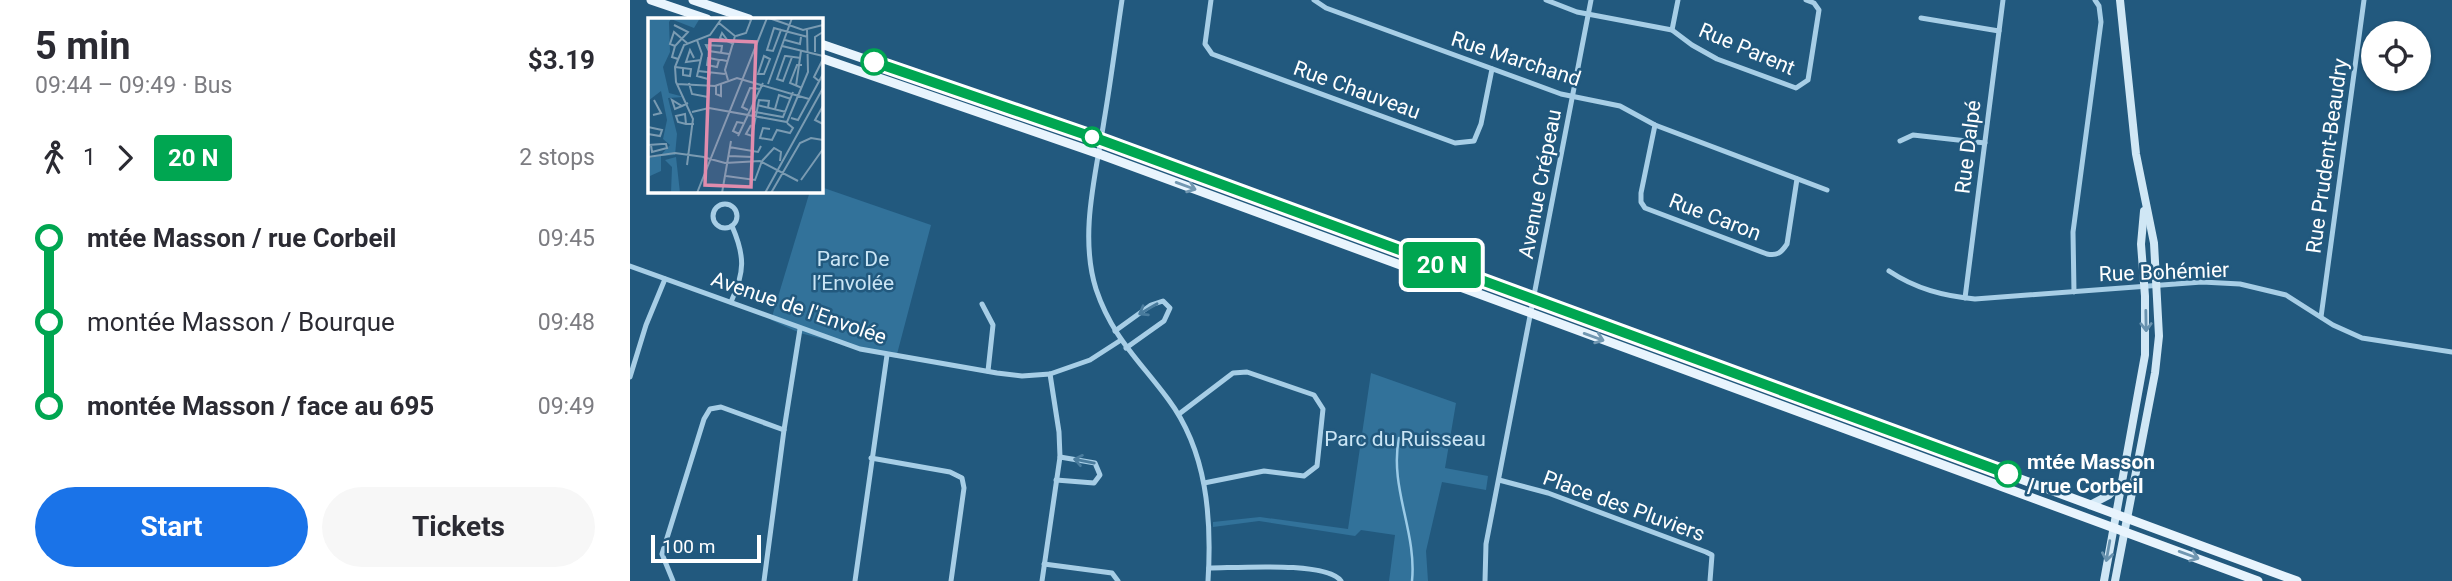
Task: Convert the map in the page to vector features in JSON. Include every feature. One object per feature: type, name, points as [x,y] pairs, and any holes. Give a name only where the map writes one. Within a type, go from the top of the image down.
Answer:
[{"type":"main road","points":[[651,0],[704,18]]},
{"type":"main road","points":[[693,0],[746,18]]},
{"type":"main road","points":[[822,44],[1101,140],[2297,581]]},
{"type":"main road","points":[[822,58],[1099,154],[2258,581]]},
{"type":"main road","points":[[1325,237],[1329,225]]},
{"type":"street","points":[[1122,0],[1089,226],[1089,248],[1096,288],[1109,321],[1126,348],[1179,414],[1190,440],[1204,483],[1210,527],[1208,581]]},
{"type":"street","name":"Rue Chauveau","points":[[1210,0],[1205,44],[1212,54],[1455,143],[1474,141],[1481,124],[1492,69]]},
{"type":"street","name":"Rue Marchand","points":[[1314,0],[1326,8],[1561,94],[1620,106],[1655,125],[1827,190]]},
{"type":"street","name":"Rue Parent","points":[[1546,0],[1588,14],[1672,30],[1692,45],[1717,58],[1796,88],[1808,80],[1819,10],[1814,3],[1806,0]]},
{"type":"street","name":"Avenue Crépeau","points":[[1485,581],[1485,552],[1591,0]]},
{"type":"street","name":"Rue Parent","points":[[1672,30],[1678,0]]},
{"type":"street","name":"Rue Dalpé","points":[[1965,298],[2003,0]]},
{"type":"street","name":"Rue Bohémier","points":[[2074,292],[2073,232],[2101,22],[2099,6],[2095,0]]},
{"type":"street","points":[[2115,581],[2157,359],[2154,243],[2134,133],[2120,0]]},
{"type":"street","name":"Rue Prudent-Beaudry","points":[[2321,317],[2364,0]]},
{"type":"street","points":[[1921,18],[1999,31]]},
{"type":"street","name":"Rue Caron","points":[[1655,125],[1641,193],[1641,202],[1645,208],[1755,250],[1775,255],[1787,244],[1797,179]]},
{"type":"street","points":[[1900,141],[1913,135],[1985,143]]},
{"type":"street","points":[[726,204],[734,208],[737,219],[732,226],[721,228],[715,223],[713,212],[718,206],[726,204]]},
{"type":"street","points":[[2104,581],[2145,355],[2141,244],[2145,204]]},
{"type":"street","points":[[731,302],[737,288],[742,255],[732,226]]},
{"type":"street","name":"Avenue de l'Envolée","points":[[630,266],[860,349],[988,371],[1022,376],[1050,374],[1090,360],[1121,340]]},
{"type":"street","name":"Rue Bohémier","points":[[1889,271],[1904,281],[1935,293],[1965,298],[2202,282],[2259,287],[2286,295],[2342,330],[2372,341],[2452,352]]},
{"type":"street","points":[[630,377],[633,356],[665,279]]},
{"type":"street","points":[[1115,331],[1151,305],[1163,301],[1170,308],[1164,320],[1126,348]]},
{"type":"street","points":[[982,304],[993,325],[988,371]]},
{"type":"street","points":[[764,581],[800,329]]},
{"type":"street","points":[[855,581],[887,355]]},
{"type":"street","points":[[1179,414],[1233,373],[1247,372],[1314,395],[1322,409],[1317,466],[1304,477],[1264,471],[1204,483]]},
{"type":"street","points":[[1042,581],[1060,457],[1050,374]]},
{"type":"street","points":[[673,581],[662,554],[704,419],[710,409],[721,407],[784,430]]},
{"type":"street","points":[[1056,480],[1094,483],[1100,475],[1095,463],[1060,457]]},
{"type":"street","points":[[871,458],[950,472],[962,478],[964,488],[951,581]]},
{"type":"street","name":"Place des Pluviers","points":[[1499,480],[1548,493],[1706,552],[1712,555],[1710,581]]},
{"type":"street","points":[[2090,505],[2109,495],[2121,484]]},
{"type":"street","points":[[1044,564],[1112,573],[1118,581]]},
{"type":"street","points":[[1209,568],[1299,568],[1329,573],[1341,581]]},
{"type":"green space","name":"Parc De l’Envolée","points":[[822,187],[931,225],[896,358],[800,333],[771,320],[810,192],[822,192]]},
{"type":"green space","name":"Parc du Ruisseau","points":[[1371,373],[1456,403],[1445,468],[1488,476],[1486,490],[1442,482],[1426,551],[1428,581],[1389,581],[1395,535],[1361,530],[1355,536],[1259,521],[1213,527],[1213,522],[1260,517],[1348,529]]},
{"type":"waterway","points":[[1399,438],[1398,474],[1411,545],[1412,581]]},
{"type":"bus line","points":[[874,62],[1101,140],[2008,474]]},
{"type":"place","name":"mtée Masson / rue Corbeil","points":[[2008,474]]}]
